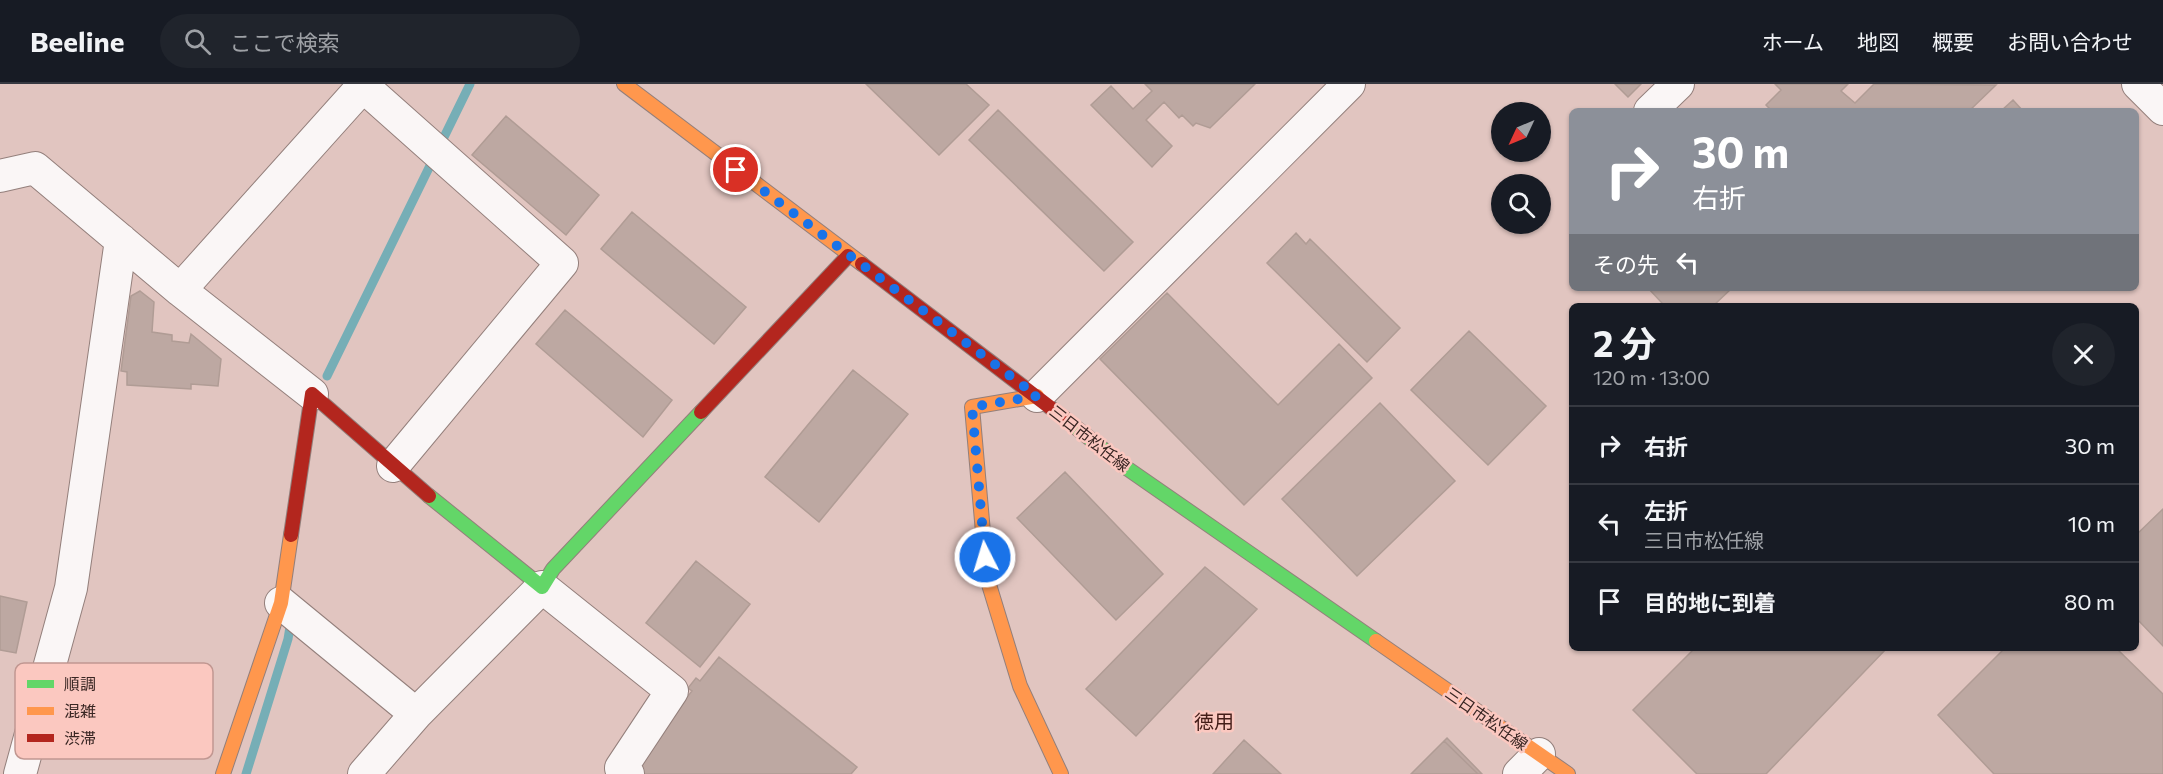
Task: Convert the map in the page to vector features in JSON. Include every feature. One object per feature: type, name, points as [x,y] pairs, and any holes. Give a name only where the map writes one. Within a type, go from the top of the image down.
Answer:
[{"type":"street","name":"三日市松任線","points":[[624,84],[848,256],[1037,396],[1128,469],[1529,764],[1568,774]]},
{"type":"street","points":[[1653,108],[1678,84]]},
{"type":"street","points":[[2138,84],[2163,109]]},
{"type":"street","points":[[180,290],[363,86],[562,263],[393,466]]},
{"type":"street","points":[[1061,774],[1020,686],[987,578],[972,407],[1037,396],[1335,88]]},
{"type":"street","points":[[0,176],[35,168],[180,290],[312,394],[393,466],[672,692],[621,768],[628,774]]},
{"type":"street","points":[[50,663],[71,588],[121,240]]},
{"type":"street","points":[[364,774],[416,714],[542,587],[553,568],[848,256]]},
{"type":"street","points":[[223,774],[292,612],[312,394]]},
{"type":"street","points":[[292,612],[416,714]]},
{"type":"street","points":[[20,774],[24,759]]},
{"type":"building","points":[[866,84],[966,84],[989,105],[939,155]]},
{"type":"building","points":[[1145,84],[1255,84],[1210,128],[1196,123],[1193,126],[1182,115],[1179,118],[1164,102],[1146,120],[1172,146],[1152,167],[1091,105],[1111,86],[1133,109],[1152,91]]},
{"type":"building","points":[[1615,84],[1641,84],[1628,97]]},
{"type":"building","points":[[1775,84],[1848,84],[1841,91],[1855,103],[1874,84],[1996,85],[1972,108],[1769,108],[1766,105],[1781,90]]},
{"type":"building","points":[[2013,100],[2020,108],[2004,108]]},
{"type":"building","points":[[998,110],[1133,242],[1104,271],[969,140]]},
{"type":"building","points":[[506,116],[599,195],[566,235],[472,155]]},
{"type":"building","points":[[632,212],[746,307],[714,344],[601,249]]},
{"type":"building","points":[[1296,233],[1306,244],[1310,239],[1400,328],[1367,362],[1267,263]]},
{"type":"building","points":[[140,291],[154,302],[152,332],[172,335],[172,341],[189,343],[191,334],[221,359],[218,386],[191,384],[191,389],[127,385],[127,372],[121,371],[131,296]]},
{"type":"building","points":[[1651,291],[1729,291],[1716,303],[1662,303]]},
{"type":"building","points":[[1167,293],[1278,405],[1339,344],[1372,378],[1244,505],[1100,359]]},
{"type":"building","points":[[565,310],[672,400],[643,437],[536,344]]},
{"type":"building","points":[[1469,331],[1546,406],[1488,465],[1411,390]]},
{"type":"building","points":[[853,370],[908,414],[819,522],[765,477]]},
{"type":"building","points":[[1380,403],[1455,481],[1357,576],[1282,499]]},
{"type":"building","points":[[1065,472],[1163,574],[1116,620],[1017,518]]},
{"type":"building","points":[[2163,509],[2163,646],[2139,621],[2139,532]]},
{"type":"building","points":[[696,561],[750,604],[700,667],[646,623]]},
{"type":"building","points":[[1205,567],[1257,609],[1136,736],[1086,689]]},
{"type":"building","points":[[0,596],[27,602],[16,653],[0,650]]},
{"type":"building","points":[[1692,651],[1884,651],[1766,774],[1697,774],[1633,710]]},
{"type":"building","points":[[2002,651],[2119,651],[2163,694],[2163,774],[1994,774],[1938,715]]},
{"type":"building","points":[[719,657],[857,767],[851,774],[627,774],[692,691],[688,688],[696,678],[700,681]]},
{"type":"building","points":[[1447,738],[1482,774],[1411,774]]},
{"type":"building","points":[[1244,740],[1281,774],[1213,774]]},
{"type":"building","points":[[1444,741],[1478,774],[1411,774]]},
{"type":"waterway","points":[[327,376],[470,84]]},
{"type":"waterway","points":[[246,774],[288,639],[291,621]]},
{"type":"traffic: fast","points":[[429,496],[542,587],[553,569],[701,412]]},
{"type":"traffic: fast","points":[[1064,418],[1128,469],[1376,641]]},
{"type":"traffic: slow","points":[[624,84],[862,264]]},
{"type":"traffic: slow","points":[[1037,396],[972,407],[987,578],[1020,686],[1061,774]]},
{"type":"traffic: slow","points":[[223,774],[281,603],[291,535]]},
{"type":"traffic: slow","points":[[1376,641],[1568,774]]},
{"type":"traffic: jam","points":[[701,412],[848,256]]},
{"type":"traffic: jam","points":[[862,264],[1064,418]]},
{"type":"traffic: jam","points":[[291,535],[312,394],[429,496]]},
{"type":"district","name":"徳用","points":[[1214,721]]},
{"type":"route","points":[[736,170],[1037,396],[972,407],[985,557]]}]
